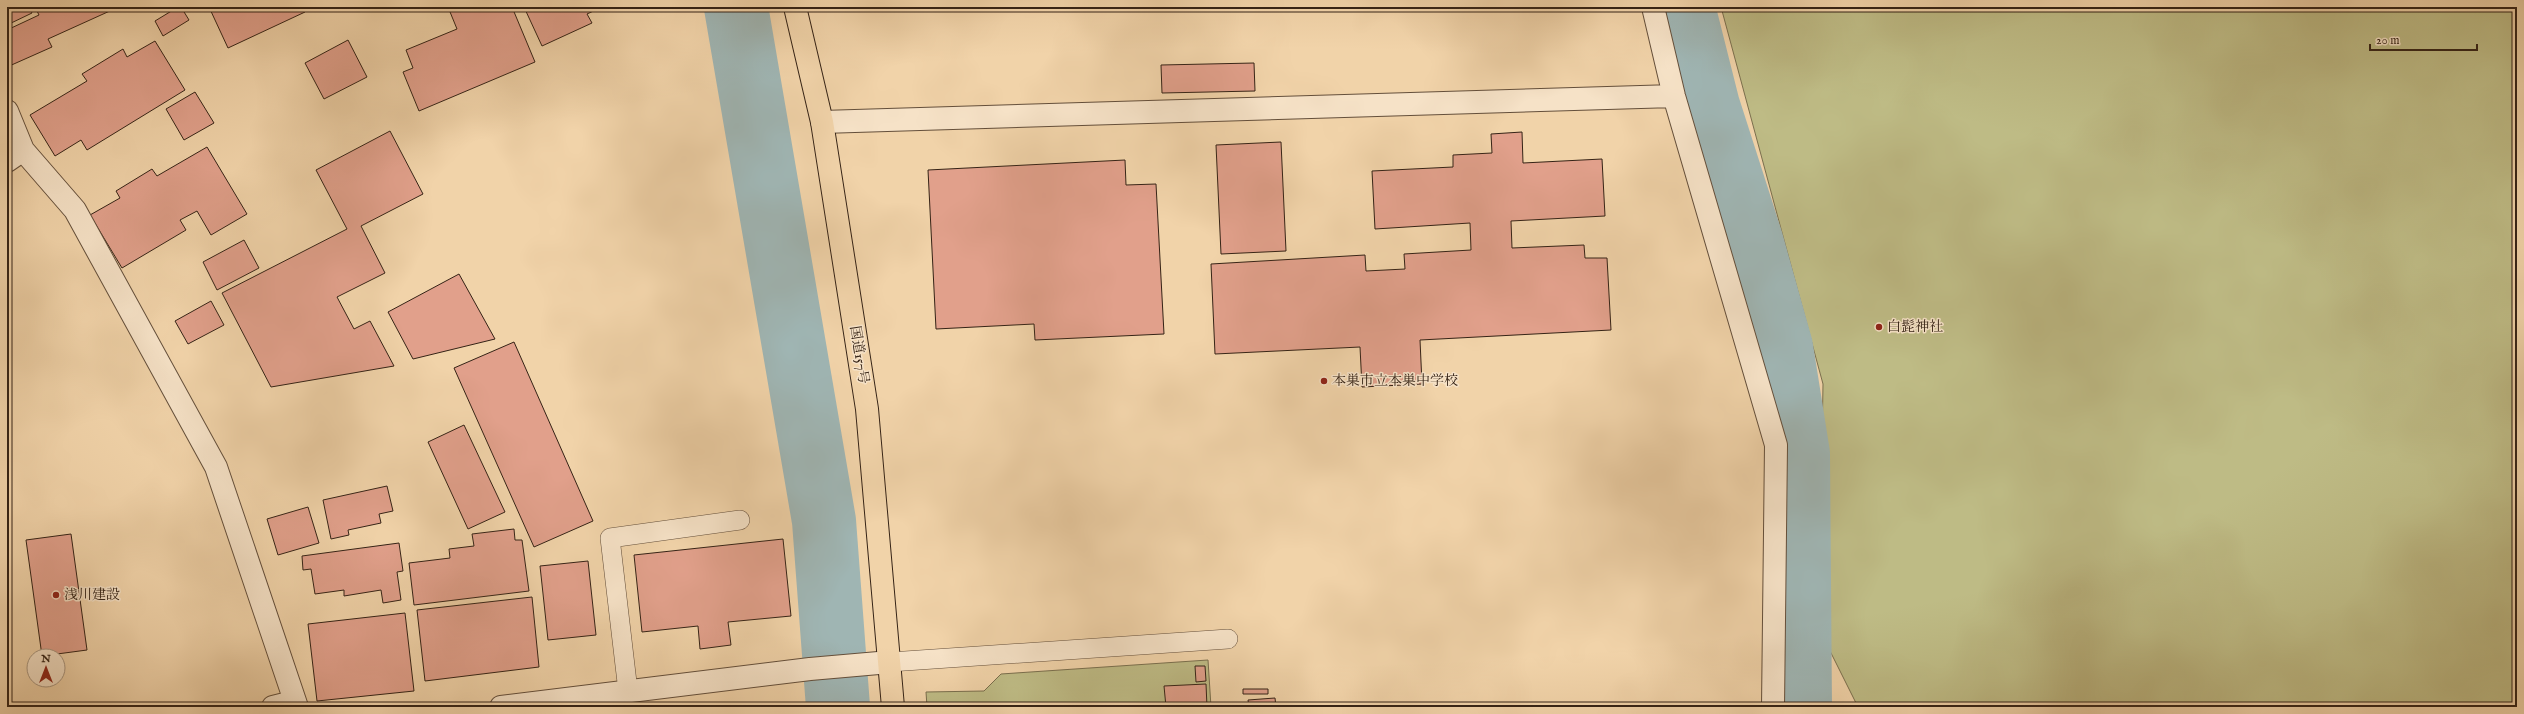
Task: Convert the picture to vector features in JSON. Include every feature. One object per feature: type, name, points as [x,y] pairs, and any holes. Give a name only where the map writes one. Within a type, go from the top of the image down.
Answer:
[{"type":"highway","name":"国道157号","points":[[795,7],[822,122],[867,409],[893,707]]},
{"type":"street","points":[[1653,7],[1674,96],[1776,445],[1772,707]]},
{"type":"street","points":[[822,122],[1674,96]]},
{"type":"street","points":[[7,111],[15,156],[75,210],[216,467],[297,707]]},
{"type":"street","points":[[501,707],[810,669],[890,662]]},
{"type":"street","points":[[273,707],[285,704],[287,707]]},
{"type":"lane","points":[[628,691],[610,538],[740,520]]},
{"type":"lane","points":[[890,662],[1228,639]]},
{"type":"shaded area","points":[[1721,7],[2517,7],[2517,707],[1858,707],[1819,629],[1823,384]]},
{"type":"shaded area","points":[[1208,660],[1211,707],[927,707],[926,692],[984,691],[1001,674]]},
{"type":"building","points":[[7,7],[29,7],[32,13],[7,25]]},
{"type":"building","points":[[35,7],[110,7],[112,10],[48,39],[52,47],[7,67],[7,30],[39,15]]},
{"type":"building","points":[[178,7],[181,7],[189,20],[163,36],[155,21]]},
{"type":"building","points":[[209,7],[302,7],[305,12],[228,48]]},
{"type":"building","points":[[448,7],[512,7],[535,62],[419,111],[403,72],[413,68],[406,50],[457,29]]},
{"type":"building","points":[[524,7],[602,7],[587,14],[592,23],[542,46]]},
{"type":"building","points":[[348,40],[367,77],[324,99],[305,63]]},
{"type":"building","points":[[155,41],[185,90],[87,150],[81,140],[55,156],[30,115],[87,81],[82,74],[123,49],[127,57]]},
{"type":"building","points":[[1254,63],[1255,91],[1162,93],[1161,65]]},
{"type":"building","points":[[195,92],[214,123],[184,140],[166,109]]},
{"type":"building","points":[[390,131],[423,194],[361,226],[385,273],[337,297],[354,329],[370,321],[394,366],[271,387],[222,293],[347,229],[316,170]]},
{"type":"building","points":[[1522,132],[1523,163],[1602,159],[1605,216],[1511,221],[1512,248],[1584,245],[1585,258],[1607,258],[1611,330],[1420,340],[1422,384],[1362,387],[1360,347],[1215,354],[1211,264],[1365,255],[1366,271],[1405,269],[1404,254],[1471,250],[1470,223],[1375,229],[1372,171],[1453,167],[1453,155],[1492,153],[1491,134]]},
{"type":"building","points":[[1281,142],[1286,251],[1221,254],[1216,145]]},
{"type":"building","points":[[207,147],[247,214],[211,235],[197,211],[180,220],[186,230],[122,268],[90,215],[120,198],[116,191],[152,169],[157,176]]},
{"type":"building","points":[[1125,160],[1126,185],[1156,184],[1164,334],[1035,340],[1034,324],[936,329],[928,170]]},
{"type":"building","points":[[244,240],[259,268],[217,290],[203,262]]},
{"type":"building","points":[[459,274],[495,339],[413,359],[388,312]]},
{"type":"building","points":[[211,301],[224,325],[188,344],[175,321]]},
{"type":"building","points":[[514,342],[593,521],[534,547],[454,368]]},
{"type":"building","points":[[464,425],[505,512],[468,529],[428,442]]},
{"type":"building","points":[[387,486],[393,511],[379,514],[381,523],[348,530],[349,535],[331,539],[323,500]]},
{"type":"building","points":[[308,507],[319,543],[278,555],[267,519]]},
{"type":"building","points":[[514,529],[515,540],[522,540],[529,591],[414,605],[409,563],[450,558],[449,549],[474,546],[472,534]]},
{"type":"building","name":"浅川建設","points":[[71,534],[87,650],[66,653],[66,648],[41,648],[26,540]]},
{"type":"building","points":[[783,539],[791,616],[728,622],[731,645],[700,649],[698,626],[642,632],[634,555]]},
{"type":"building","points":[[399,543],[403,571],[397,572],[401,600],[383,603],[381,590],[344,596],[344,590],[315,594],[311,569],[303,570],[302,556]]},
{"type":"building","points":[[588,561],[596,635],[548,640],[540,566]]},
{"type":"building","points":[[532,597],[539,667],[425,681],[417,610]]},
{"type":"building","points":[[405,613],[414,691],[317,701],[308,624]]},
{"type":"building","points":[[1195,666],[1205,666],[1206,681],[1196,682]]},
{"type":"building","points":[[1206,684],[1207,707],[1166,707],[1164,686]]},
{"type":"building","points":[[1243,689],[1268,689],[1268,694],[1243,694]]},
{"type":"building","points":[[1275,698],[1276,707],[1249,707],[1248,700]]},
{"type":"waterway","points":[[736,7],[824,521],[838,707]]},
{"type":"waterway","points":[[1683,7],[1708,106],[1751,240],[1781,347],[1798,454],[1800,707]]},
{"type":"place","name":"白髭神社","points":[[1879,327]]},
{"type":"place","name":"本巣市立本巣中学校","points":[[1324,381]]},
{"type":"place","name":"浅川建設","points":[[56,595]]}]
